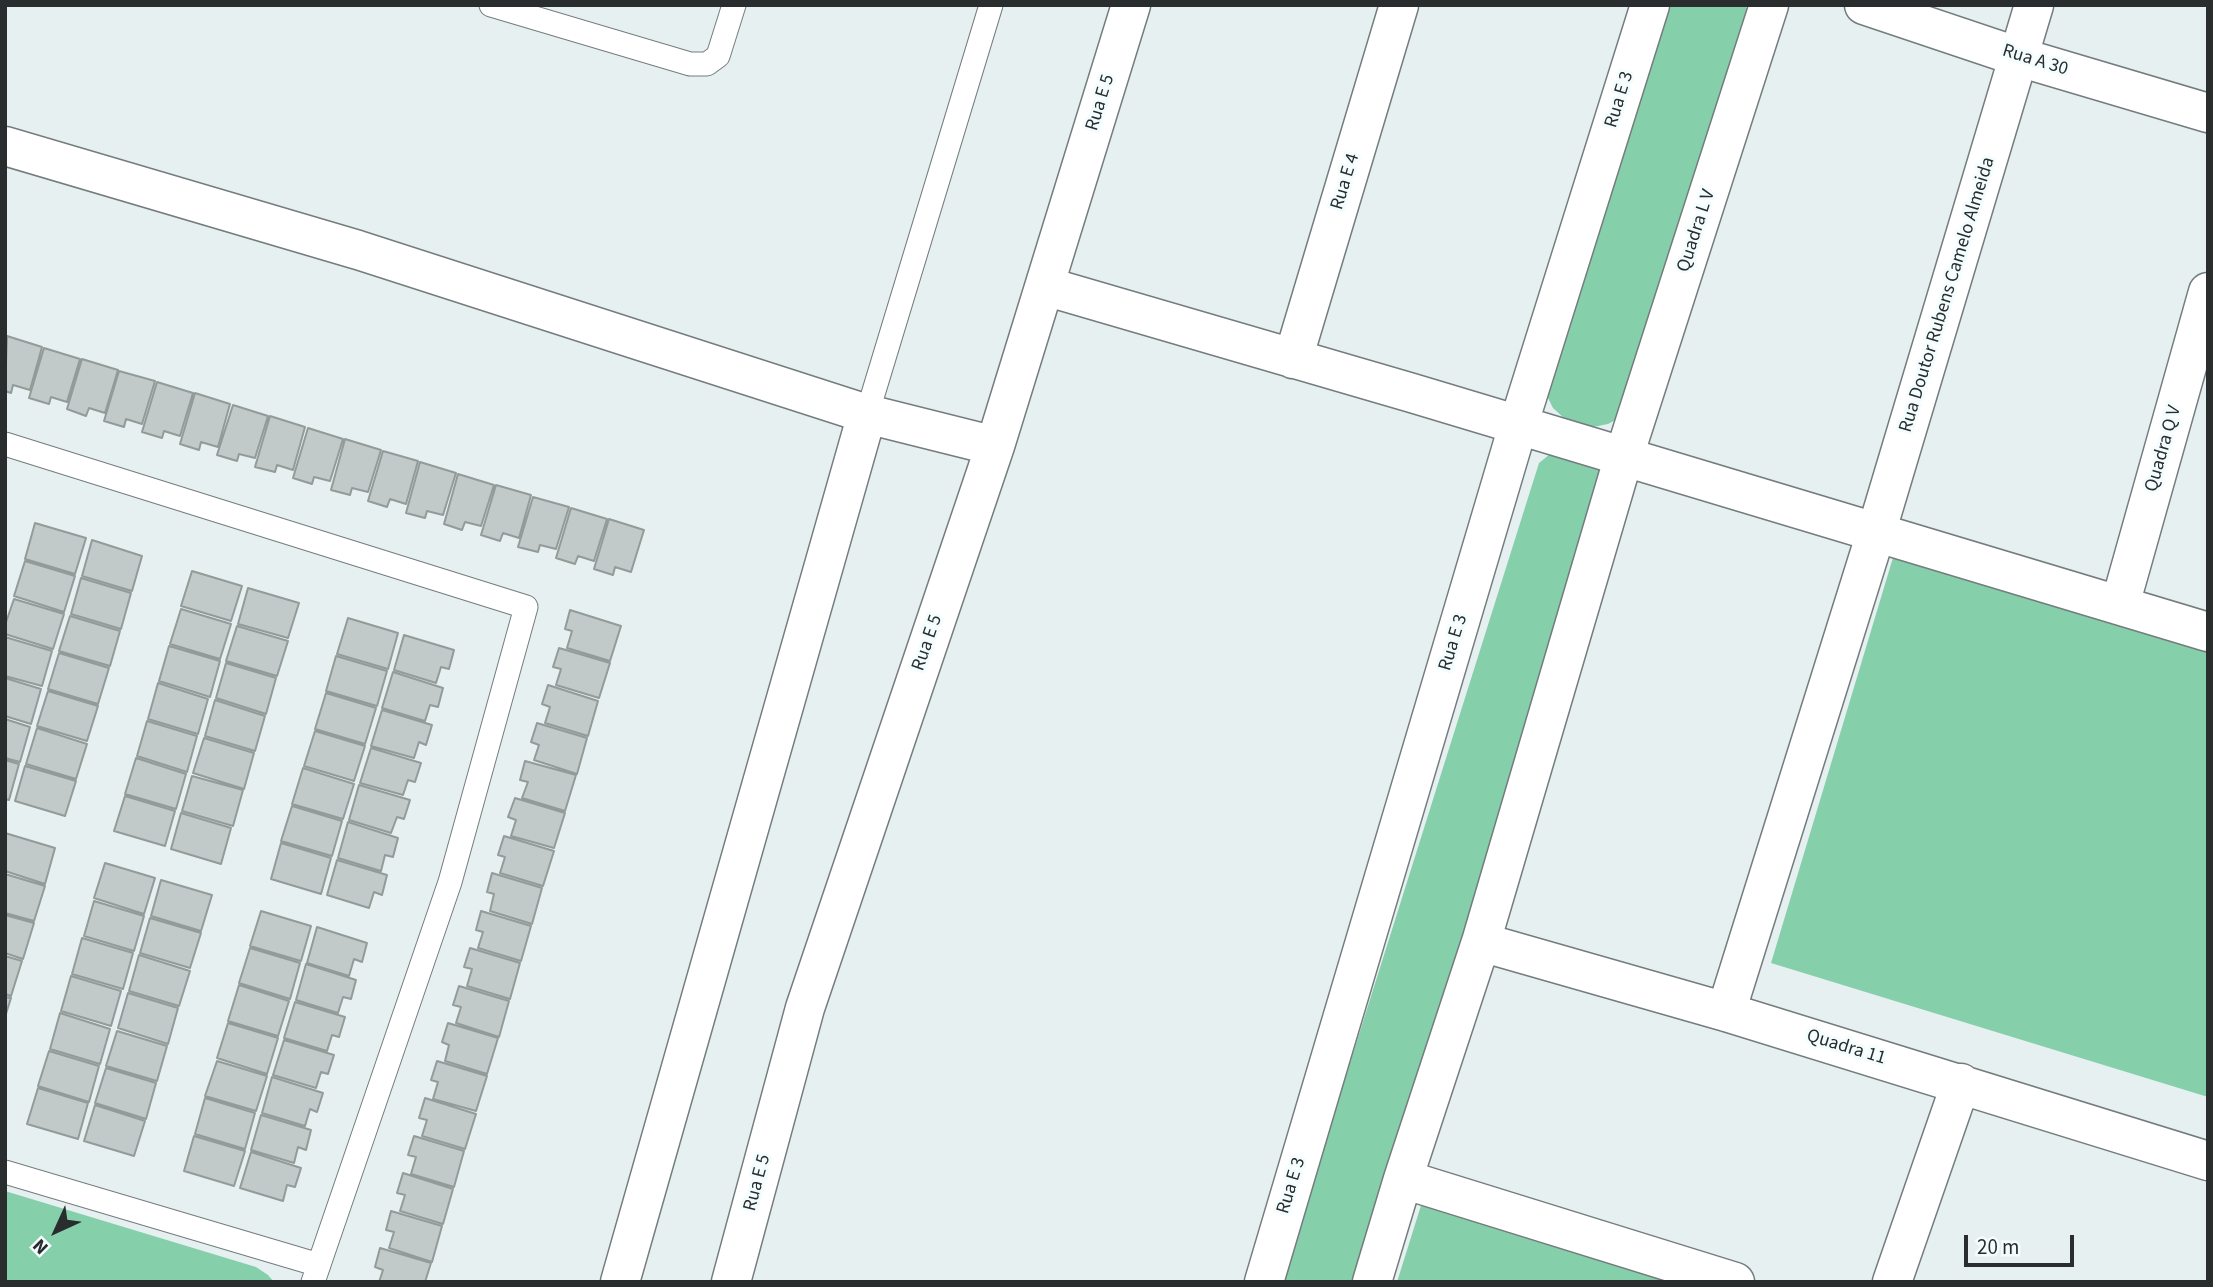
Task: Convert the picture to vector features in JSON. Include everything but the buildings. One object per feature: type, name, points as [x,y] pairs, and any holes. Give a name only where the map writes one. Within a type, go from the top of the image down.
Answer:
[{"type":"street","name":"Rua E 5","points":[[731,1282],[805,1008],[995,446],[1131,5]]},
{"type":"street","name":"Rua E 4","points":[[1293,359],[1399,5]]},
{"type":"street","name":"Rua E 3","points":[[1264,1282],[1518,426],[1650,5]]},
{"type":"street","name":"Quadra L V","points":[[1372,1282],[1402,1179],[1482,942],[1624,456],[1769,5]]},
{"type":"street","name":"Rua A 30","points":[[1864,5],[2019,57],[2208,113]]},
{"type":"street","name":"Rua Doutor Rubens Camelo Almeida","points":[[1726,1012],[1876,533],[2034,5]]},
{"type":"street","points":[[5,146],[358,250],[867,414],[995,446]]},
{"type":"street","points":[[1045,286],[1624,456],[2208,632]]},
{"type":"street","name":"Quadra Q V","points":[[2120,605],[2208,292]]},
{"type":"street","points":[[620,1282],[867,414]]},
{"type":"street","name":"Quadra 11","points":[[1482,942],[1726,1012],[2208,1161]]},
{"type":"street","points":[[1892,1282],[1961,1083]]},
{"type":"street","points":[[1402,1179],[1735,1282]]},
{"type":"lane","points":[[491,5],[690,64],[708,64],[718,56],[734,5]]},
{"type":"lane","points":[[867,414],[991,5]]},
{"type":"lane","points":[[5,444],[526,607],[450,882],[316,1273],[5,1172]]},
{"type":"green space","points":[[1665,5],[1745,5],[1748,12],[1621,417],[1608,424],[1593,427],[1578,425],[1565,419],[1553,408],[1546,394]]},
{"type":"green space","points":[[1550,454],[1603,461],[1365,1282],[1281,1282],[1539,463]]},
{"type":"green space","points":[[1898,541],[2208,636],[2208,1097],[1771,963]]},
{"type":"green space","points":[[5,1191],[256,1267],[274,1282],[5,1282]]},
{"type":"green space","points":[[1423,1199],[1702,1282],[1397,1282]]}]
